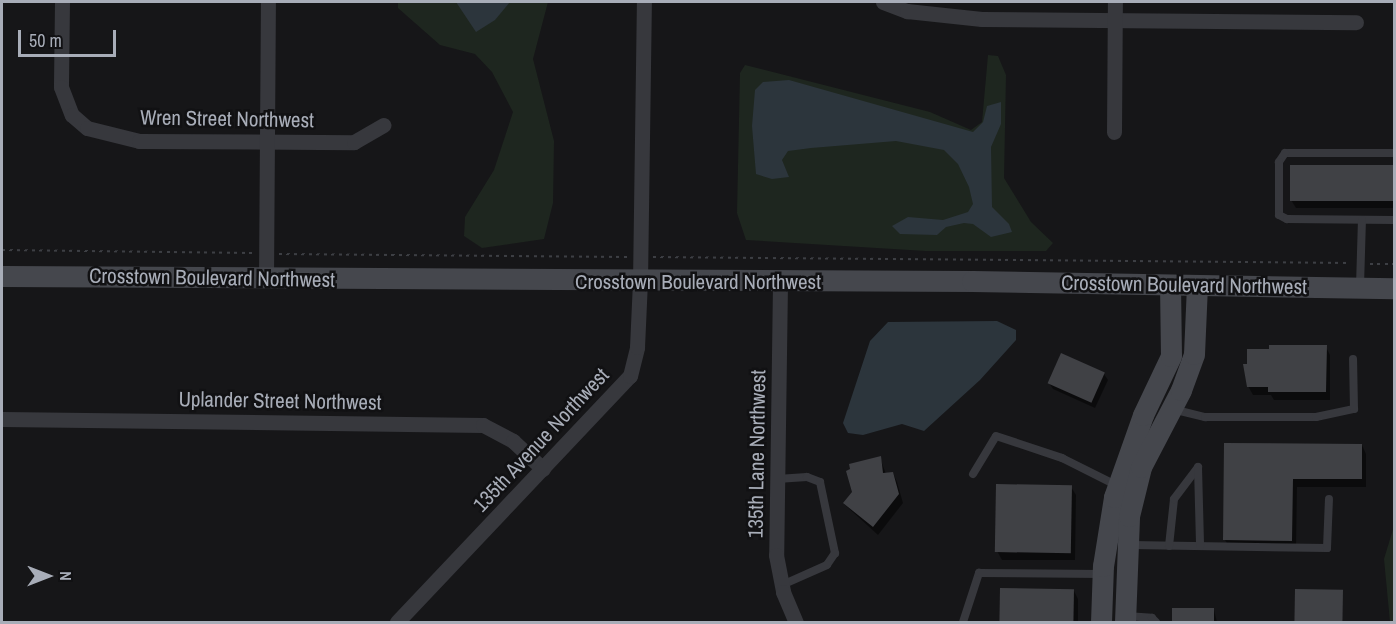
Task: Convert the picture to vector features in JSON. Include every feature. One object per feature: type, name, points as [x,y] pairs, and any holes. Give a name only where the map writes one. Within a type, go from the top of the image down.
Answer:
[{"type":"street","name":"Wren Street Northwest","points":[[62,2],[61,87],[72,115],[96,132],[139,141],[354,142],[384,125]]},
{"type":"street","points":[[266,279],[268,2]]},
{"type":"street","name":"135th Avenue Northwest","points":[[398,622],[630,376],[637,347],[640,282],[644,2]]},
{"type":"street","points":[[883,2],[907,11],[982,18],[1356,22]]},
{"type":"street","points":[[1114,132],[1115,2]]},
{"type":"street","name":"Crosstown Boulevard Northwest","points":[[2,276],[1395,288]]},
{"type":"street","name":"135th Lane Northwest","points":[[780,283],[776,555],[782,585],[796,622]]},
{"type":"street","points":[[1101,622],[1103,573],[1117,543],[1162,404],[1171,356],[1170,285]]},
{"type":"street","points":[[1125,619],[1117,543],[1117,486],[1162,404],[1194,354],[1197,285]]},
{"type":"street","name":"Uplander Street Northwest","points":[[2,419],[483,425],[513,441],[543,469]]},
{"type":"lane","points":[[1395,153],[1285,153],[1279,162],[1279,214],[1287,219],[1395,220]]},
{"type":"lane","points":[[1360,288],[1362,220]]},
{"type":"lane","points":[[1162,404],[1205,417],[1316,417],[1354,409],[1353,358]]},
{"type":"lane","points":[[973,474],[996,436],[1062,458],[1117,486]]},
{"type":"lane","points":[[1169,546],[1174,499],[1198,467],[1200,546]]},
{"type":"lane","points":[[777,478],[807,477],[820,482],[836,553],[827,565],[782,585]]},
{"type":"lane","points":[[1117,543],[1327,548],[1329,499]]},
{"type":"lane","points":[[963,622],[979,573],[1103,573]]},
{"type":"lane","points":[[1125,619],[1152,618],[1156,622]]},
{"type":"path","points":[[2,250],[1395,264]]},
{"type":"shaded area","points":[[398,2],[548,2],[533,59],[554,141],[553,203],[544,239],[482,248],[464,236],[465,217],[494,170],[513,112],[492,72],[475,54],[440,45],[398,8]]},
{"type":"shaded area","points":[[456,2],[510,2],[495,20],[476,32]]},
{"type":"shaded area","points":[[988,55],[998,56],[1006,75],[1004,178],[1031,222],[1053,243],[1046,251],[926,251],[746,240],[737,213],[740,73],[745,65],[930,112],[971,130],[982,122]]},
{"type":"shaded area","points":[[789,80],[973,132],[983,122],[987,106],[1001,102],[1001,124],[991,147],[992,207],[1009,224],[1012,232],[991,237],[973,224],[964,223],[946,227],[937,235],[900,234],[892,226],[908,217],[943,220],[968,212],[973,204],[969,187],[958,164],[944,150],[896,141],[811,148],[788,151],[782,160],[789,177],[772,179],[756,174],[752,126],[755,90],[763,82]]},
{"type":"shaded area","points":[[997,321],[1016,330],[1016,340],[980,380],[924,431],[902,424],[863,435],[848,433],[843,423],[870,341],[888,322]]},
{"type":"shaded area","points":[[1394,526],[1394,622],[1390,622],[1384,559]]},
{"type":"building","points":[[1290,165],[1394,165],[1394,201],[1290,201]]},
{"type":"building","points":[[1269,345],[1327,345],[1326,392],[1268,392],[1268,387],[1247,387],[1243,364],[1247,364],[1247,349],[1269,349]]},
{"type":"building","points":[[1061,353],[1105,373],[1091,403],[1048,383]]},
{"type":"building","points":[[1224,443],[1362,444],[1362,479],[1293,479],[1292,541],[1223,540]]},
{"type":"building","points":[[881,456],[883,473],[893,472],[899,494],[873,527],[843,503],[852,492],[846,471],[850,469],[849,464]]},
{"type":"building","points":[[996,484],[1072,485],[1071,553],[995,552]]},
{"type":"building","points":[[1000,588],[1074,589],[1073,622],[999,622]]},
{"type":"building","points":[[1295,589],[1343,590],[1342,622],[1294,622]]},
{"type":"building","points":[[1172,608],[1214,608],[1214,622],[1172,622]]}]
